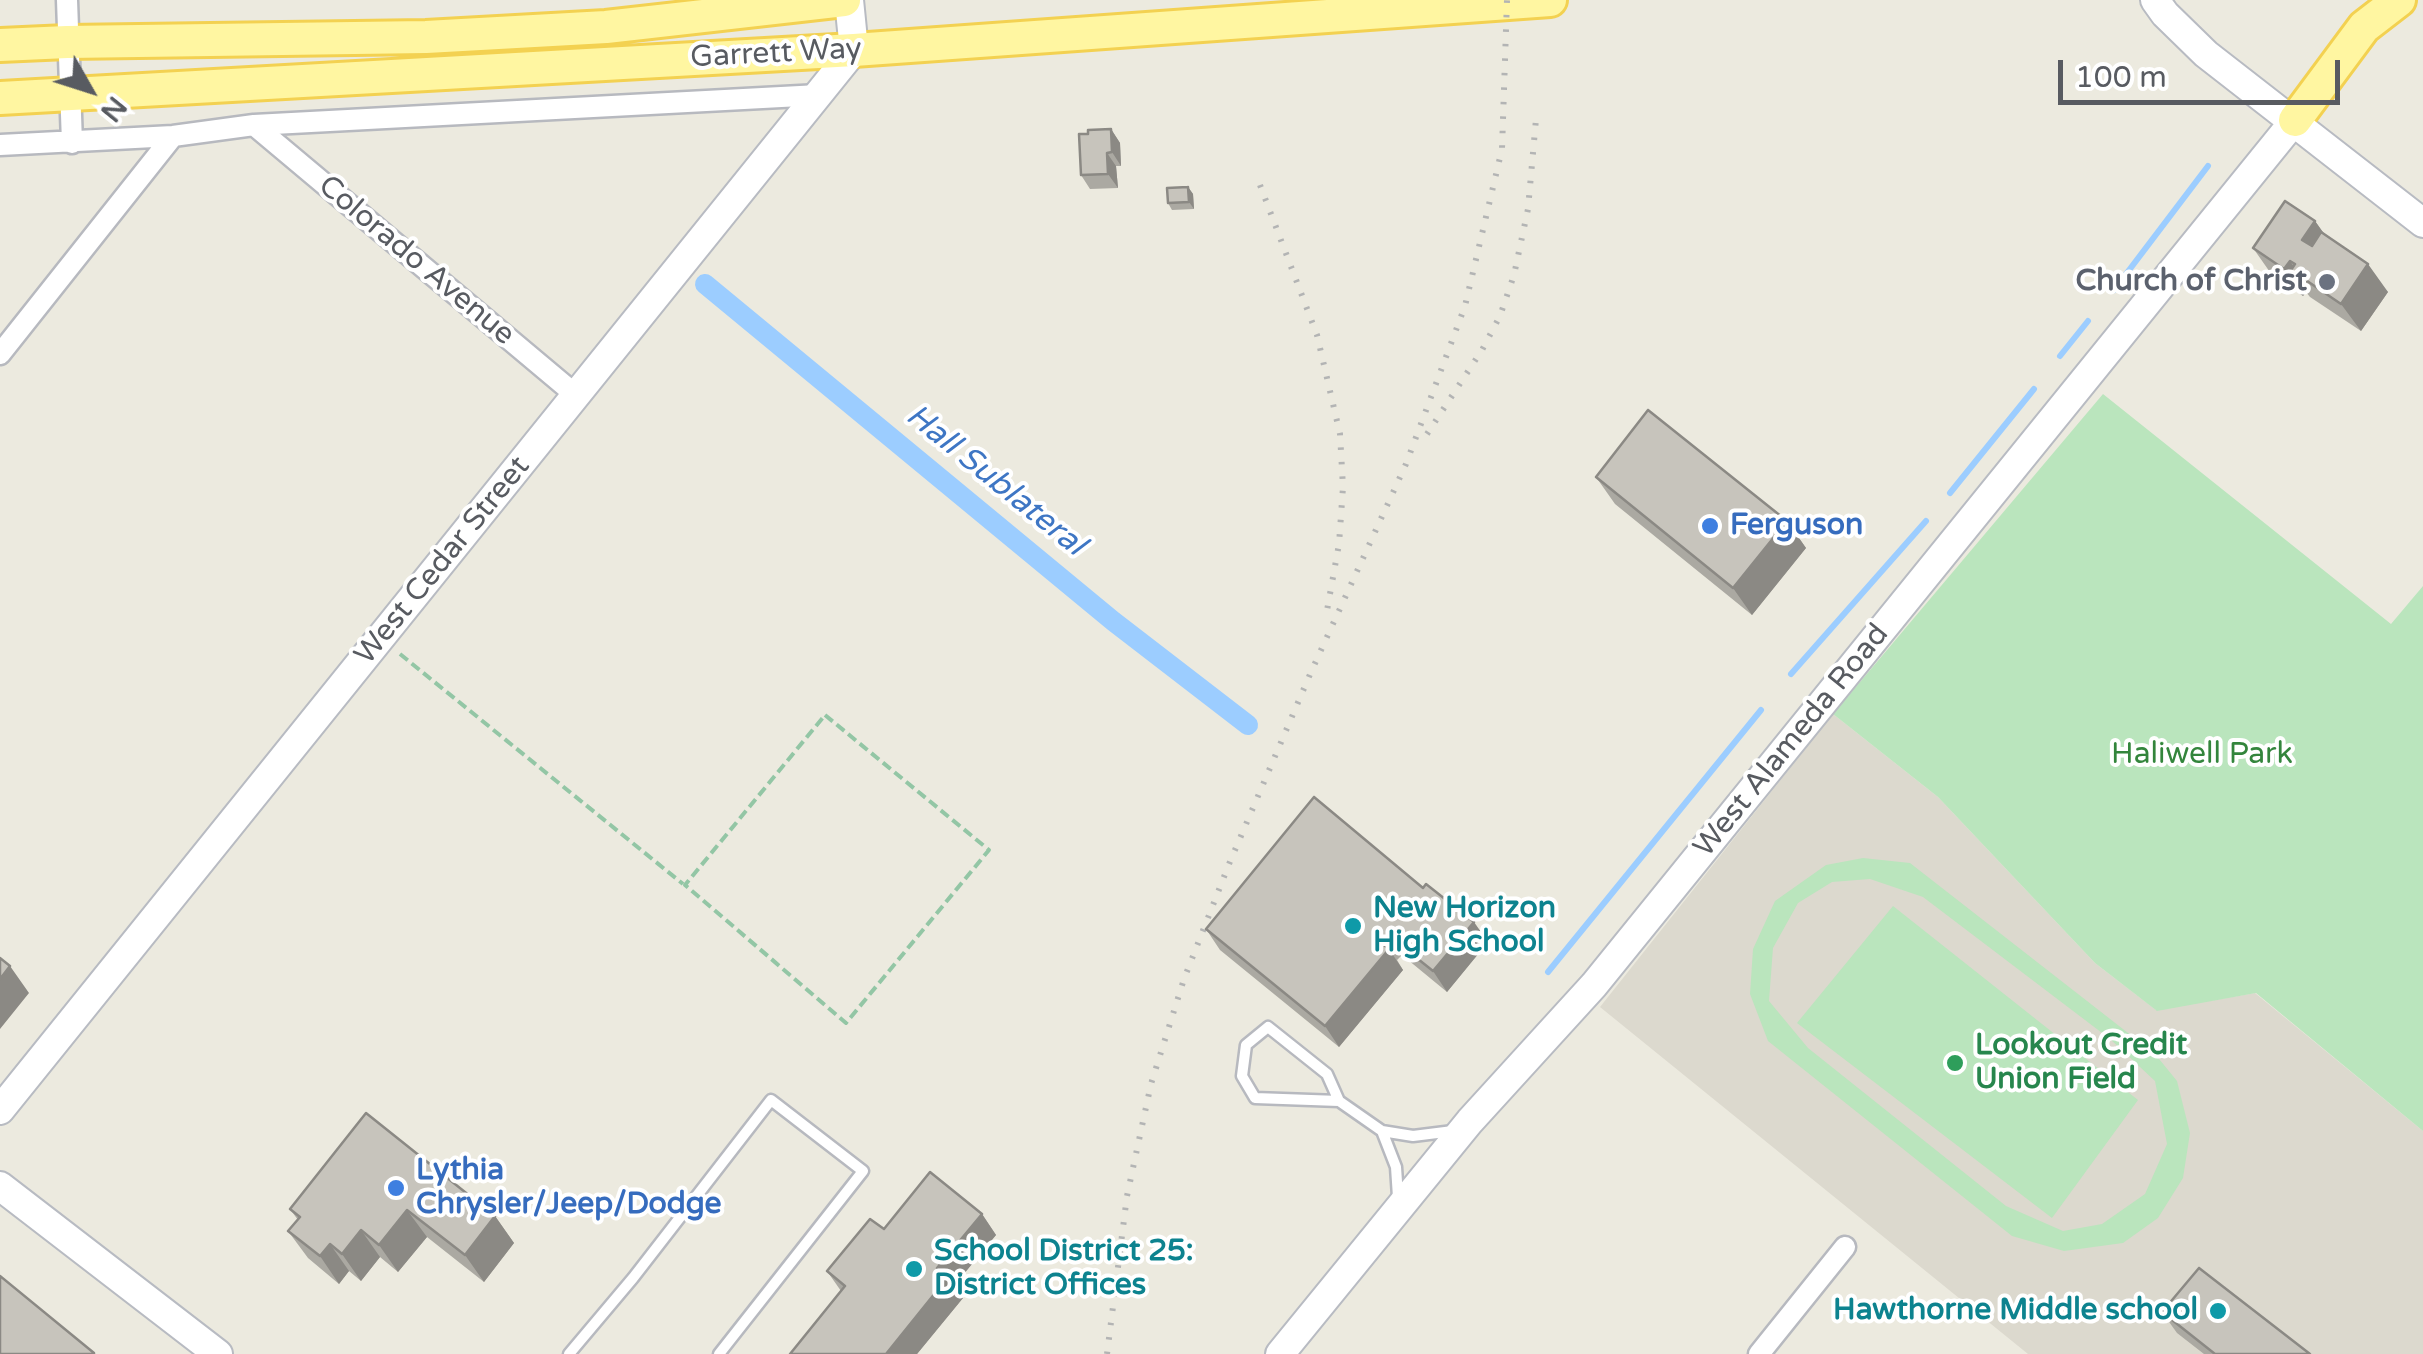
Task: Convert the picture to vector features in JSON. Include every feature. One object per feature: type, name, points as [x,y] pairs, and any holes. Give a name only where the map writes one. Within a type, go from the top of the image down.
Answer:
[{"type":"main road","name":"Garrett Way","points":[[0,46],[426,37],[606,27],[847,0]]},
{"type":"main road","points":[[847,0],[854,50]]},
{"type":"main road","name":"Garrett Way","points":[[0,98],[854,50],[1550,0]]},
{"type":"main road","points":[[2156,0],[2164,14],[2206,54],[2423,222]]},
{"type":"main road","points":[[2295,120],[2364,27],[2400,0]]},
{"type":"main road","name":"West Cedar Street","points":[[0,1110],[854,50]]},
{"type":"main road","name":"West Alameda Road","points":[[1280,1354],[1464,1128],[1594,985],[2295,120]]},
{"type":"main road","points":[[0,1186],[218,1354]]},
{"type":"street","points":[[67,0],[72,143]]},
{"type":"street","points":[[0,146],[173,136],[254,125],[819,94]]},
{"type":"street","name":"Colorado Avenue","points":[[254,125],[577,396]]},
{"type":"street","points":[[0,354],[173,136]]},
{"type":"street","points":[[1759,1354],[1846,1247]]},
{"type":"lane","points":[[1339,1101],[1255,1098],[1242,1076],[1246,1045],[1268,1027],[1327,1074],[1339,1101],[1382,1132],[1413,1136],[1464,1128]]},
{"type":"lane","points":[[569,1354],[771,1100],[863,1171],[719,1354]]},
{"type":"lane","points":[[1382,1132],[1399,1183],[1396,1212]]},
{"type":"path","points":[[380,638],[685,886],[846,1023],[989,850],[826,715],[685,886]]},
{"type":"shaded area","name":"Hawthorne Middle school","points":[[1833,714],[1938,797],[2095,963],[2156,1010],[2255,993],[2423,1131],[2423,1354],[2028,1354],[1600,1007]]},
{"type":"green space","name":"Haliwell Park","points":[[2103,394],[2391,624],[2423,586],[2423,1131],[2256,993],[2157,1011],[2095,963],[1938,797],[1833,714]]},
{"type":"green space","points":[[1863,858],[1910,863],[2155,1054],[2177,1081],[2190,1133],[2183,1178],[2158,1218],[2123,1243],[2064,1251],[2012,1236],[1768,1041],[1750,994],[1753,949],[1775,901],[1826,865]],"holes":[[[1870,879],[1923,897],[2110,1039],[2155,1081],[2167,1144],[2145,1194],[2102,1224],[2063,1231],[2006,1206],[1808,1048],[1769,1001],[1773,948],[1798,903],[1832,882]]]},
{"type":"green space","points":[[1893,906],[2138,1100],[2052,1218],[1797,1023]]},
{"type":"building","points":[[1111,129],[1108,174],[1081,175],[1079,134]]},
{"type":"building","points":[[1188,187],[1189,202],[1168,203],[1167,188]]},
{"type":"building","points":[[2285,201],[2315,221],[2302,240],[2312,246],[2321,232],[2368,264],[2341,304],[2291,270],[2295,264],[2290,261],[2284,269],[2253,248]]},
{"type":"building","name":"Ferguson","points":[[1648,410],[1787,521],[1733,588],[1596,477]]},
{"type":"building","name":"New Horizon High School","points":[[1314,797],[1423,888],[1426,884],[1474,922],[1433,971],[1388,935],[1380,942],[1389,949],[1325,1026],[1206,929]]},
{"type":"building","points":[[0,958],[10,966],[0,979]]},
{"type":"building","name":"Lythia Chrysler/Jeep/Dodge","points":[[366,1113],[495,1216],[465,1255],[407,1210],[379,1245],[361,1230],[342,1254],[330,1244],[320,1256],[288,1231],[300,1217],[290,1209]]},
{"type":"building","name":"School District 25: District Offices","points":[[930,1172],[982,1214],[937,1268],[948,1277],[886,1354],[790,1354],[845,1286],[827,1271],[870,1219],[884,1229]]},
{"type":"building","name":"Hawthorne Middle school","points":[[2199,1268],[2310,1354],[2215,1354],[2162,1312]]},
{"type":"building","points":[[0,1276],[94,1353],[94,1354],[0,1354]]},
{"type":"waterway","points":[[2114,290],[2208,166]]},
{"type":"waterway","name":"Hall Sublateral","points":[[705,284],[1113,621],[1248,725]]},
{"type":"waterway","points":[[2060,356],[2088,321]]},
{"type":"waterway","points":[[1950,493],[2034,389]]},
{"type":"waterway","points":[[1791,674],[1926,521]]},
{"type":"waterway","points":[[1548,972],[1761,710]]},
{"type":"railway","points":[[1107,1354],[1127,1196],[1151,1084],[1184,979],[1311,672],[1406,464],[1465,306],[1502,149],[1507,0]]},
{"type":"railway","points":[[1427,434],[1500,316],[1514,275],[1528,209],[1536,119]]},
{"type":"railway","points":[[1260,185],[1317,335],[1340,434],[1343,487],[1339,544],[1326,616]]},
{"type":"place","name":"Church of Christ","points":[[2327,282]]},
{"type":"place","name":"Ferguson","points":[[1710,526]]},
{"type":"place","name":"New Horizon High School","points":[[1353,926]]},
{"type":"place","name":"Lookout Credit Union Field","points":[[1955,1063]]},
{"type":"place","name":"Lythia Chrysler/Jeep/Dodge","points":[[396,1188]]},
{"type":"place","name":"School District 25: District Offices","points":[[914,1269]]},
{"type":"place","name":"Hawthorne Middle school","points":[[2218,1311]]}]
